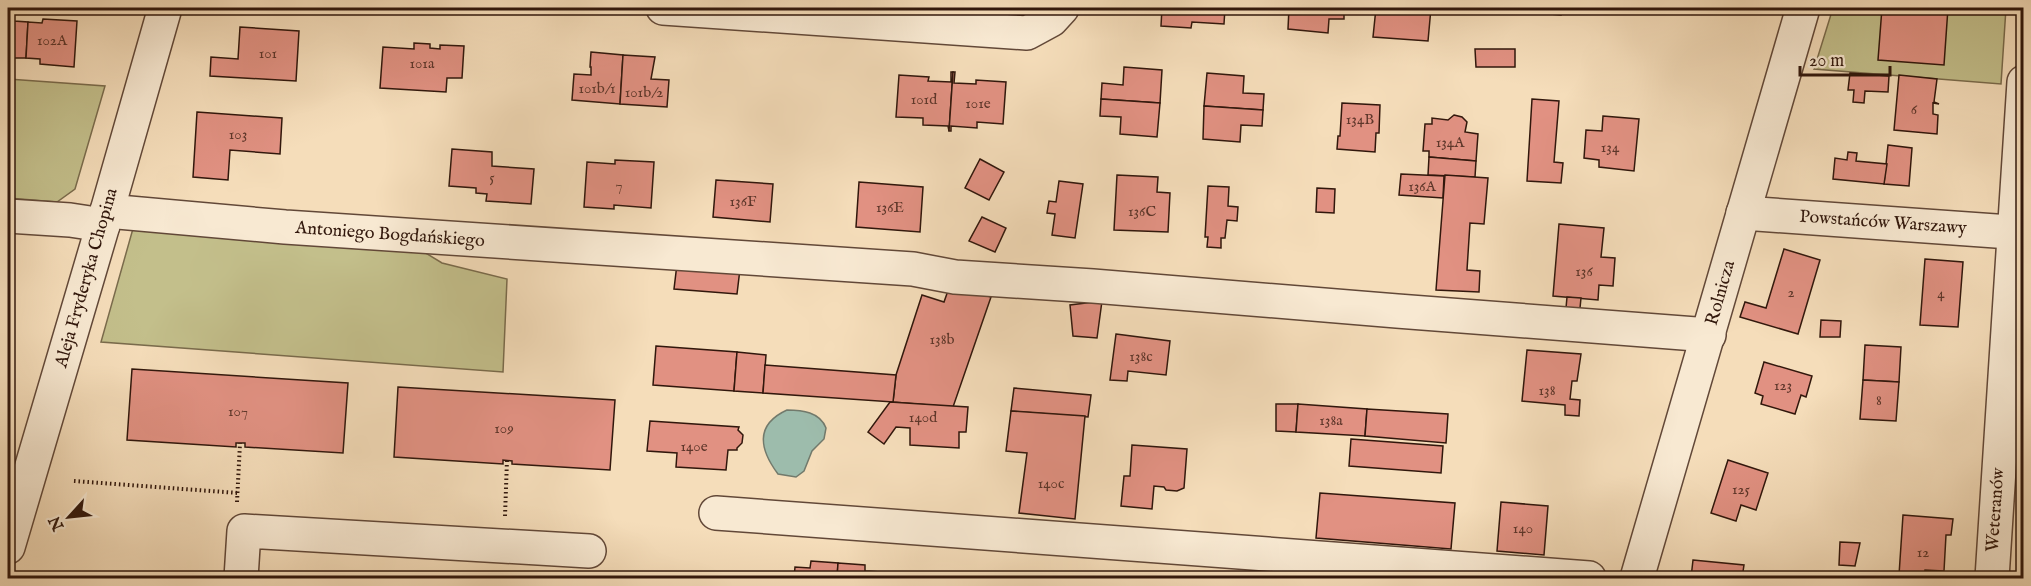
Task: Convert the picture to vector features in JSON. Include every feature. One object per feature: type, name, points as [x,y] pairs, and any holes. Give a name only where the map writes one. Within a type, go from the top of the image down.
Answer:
[{"type":"street","name":"Aleja Fryderyka Chopina","points":[[8,547],[165,8]]},
{"type":"street","points":[[663,8],[1027,33],[1051,20],[1062,8]]},
{"type":"street","name":"Rolnicza","points":[[1637,579],[1803,8]]},
{"type":"street","name":"Weteranów","points":[[1992,579],[2019,233],[2024,82]]},
{"type":"street","name":"Powstańców Warszawy","points":[[1743,213],[2019,233]]},
{"type":"street","name":"Antoniego Bogdańskiego","points":[[8,216],[70,220],[105,218],[285,227],[675,255],[913,269],[955,277],[1709,334]]},
{"type":"street","points":[[716,513],[1589,579]]},
{"type":"street","points":[[241,579],[244,531],[589,551]]},
{"type":"path","points":[[237,512],[240,443]]},
{"type":"path","points":[[503,546],[507,460]]},
{"type":"path","points":[[74,481],[238,494]]},
{"type":"shaded area","points":[[1833,8],[2006,8],[2001,84],[1814,69]]},
{"type":"shaded area","points":[[8,79],[105,86],[75,189],[57,202],[8,198]]},
{"type":"shaded area","points":[[134,225],[411,244],[442,263],[507,279],[503,372],[101,342]]},
{"type":"shaded area","points":[[787,410],[804,411],[815,415],[826,428],[824,439],[812,451],[804,471],[796,477],[778,474],[764,447],[763,439],[769,423]]},
{"type":"building","points":[[1162,8],[1225,8],[1224,24],[1192,22],[1191,28],[1161,26]]},
{"type":"building","points":[[1289,8],[1344,8],[1344,19],[1329,19],[1328,33],[1288,29]]},
{"type":"building","points":[[1376,8],[1431,8],[1428,41],[1373,37]]},
{"type":"building","points":[[1511,8],[1561,8],[1561,15],[1511,11]]},
{"type":"building","points":[[1882,8],[1948,8],[1944,65],[1878,60]]},
{"type":"building","points":[[8,17],[14,17],[14,21],[28,22],[26,58],[12,58],[11,63],[8,63]]},
{"type":"building","points":[[43,19],[77,21],[74,67],[40,64],[40,59],[26,58],[28,22],[42,23]]},
{"type":"building","points":[[240,27],[299,31],[296,81],[210,76],[211,57],[238,59]]},
{"type":"building","points":[[414,43],[430,44],[430,48],[440,49],[440,45],[464,46],[462,78],[447,78],[446,92],[380,88],[383,47],[414,49]]},
{"type":"building","points":[[1475,49],[1515,49],[1515,67],[1476,67]]},
{"type":"building","points":[[591,52],[623,55],[620,104],[572,100],[574,74],[591,75]]},
{"type":"building","points":[[623,55],[655,57],[651,79],[669,80],[667,107],[620,104]]},
{"type":"building","points":[[1124,67],[1162,70],[1160,103],[1101,99],[1102,83],[1123,85]]},
{"type":"building","points":[[951,72],[953,72],[949,131],[948,126],[923,125],[923,118],[896,117],[899,75],[929,77],[928,81],[951,82]]},
{"type":"building","points":[[953,72],[955,72],[954,83],[976,84],[976,80],[1006,82],[1003,124],[977,122],[977,128],[951,126],[951,131],[949,131]]},
{"type":"building","points":[[1207,73],[1244,76],[1243,93],[1264,94],[1263,110],[1204,106]]},
{"type":"building","points":[[1850,73],[1889,76],[1888,92],[1865,91],[1864,103],[1853,102],[1854,90],[1848,90]]},
{"type":"building","points":[[1899,75],[1937,79],[1934,102],[1939,104],[1933,103],[1933,114],[1938,115],[1937,134],[1894,130]]},
{"type":"building","points":[[1101,99],[1160,103],[1157,137],[1120,134],[1121,117],[1100,116]]},
{"type":"building","points":[[1532,99],[1559,101],[1554,162],[1563,163],[1561,183],[1527,181]]},
{"type":"building","points":[[1342,103],[1380,105],[1379,133],[1376,133],[1375,152],[1337,149]]},
{"type":"building","points":[[1204,106],[1263,110],[1262,126],[1241,125],[1240,142],[1203,139]]},
{"type":"building","points":[[197,112],[282,118],[280,154],[230,150],[228,180],[193,177]]},
{"type":"building","points":[[1454,115],[1462,117],[1467,122],[1465,132],[1478,134],[1476,161],[1429,157],[1429,151],[1423,151],[1425,124],[1432,124],[1432,118],[1448,120]]},
{"type":"building","points":[[1603,116],[1639,119],[1634,171],[1599,167],[1599,160],[1584,158],[1586,130],[1602,131]]},
{"type":"building","points":[[1888,145],[1912,148],[1909,186],[1884,184]]},
{"type":"building","points":[[452,149],[492,152],[492,166],[534,169],[531,204],[486,201],[487,194],[476,193],[476,188],[449,186]]},
{"type":"building","points":[[1848,152],[1857,153],[1856,161],[1887,164],[1884,184],[1833,179],[1835,158],[1847,160]]},
{"type":"building","points":[[1429,157],[1476,161],[1475,177],[1428,175]]},
{"type":"building","points":[[980,159],[1004,172],[989,200],[965,188]]},
{"type":"building","points":[[615,160],[654,162],[651,208],[614,205],[614,209],[584,207],[587,162],[615,164]]},
{"type":"building","points":[[1401,174],[1444,176],[1443,198],[1399,195]]},
{"type":"building","points":[[1117,175],[1158,177],[1157,192],[1170,193],[1168,232],[1114,230]]},
{"type":"building","points":[[1445,175],[1488,178],[1484,224],[1470,223],[1467,270],[1480,271],[1479,292],[1436,290]]},
{"type":"building","points":[[716,180],[773,184],[770,222],[713,217]]},
{"type":"building","points":[[1059,181],[1083,184],[1075,238],[1052,235],[1055,214],[1047,213],[1049,201],[1056,202]]},
{"type":"building","points":[[859,182],[923,187],[920,232],[856,227]]},
{"type":"building","points":[[1208,186],[1229,187],[1228,206],[1238,207],[1237,221],[1227,220],[1225,238],[1221,238],[1221,248],[1207,247],[1208,237],[1205,237]]},
{"type":"building","points":[[1317,188],[1335,189],[1334,213],[1316,212]]},
{"type":"building","points":[[982,217],[1006,228],[995,252],[969,241]]},
{"type":"building","points":[[1559,224],[1604,228],[1601,257],[1615,258],[1613,286],[1599,285],[1598,300],[1553,296]]},
{"type":"building","points":[[1784,249],[1820,260],[1798,334],[1740,317],[1745,302],[1766,308]]},
{"type":"building","points":[[1925,259],[1963,262],[1958,327],[1920,325]]},
{"type":"building","points":[[677,264],[740,269],[737,294],[674,289]]},
{"type":"building","points":[[950,285],[991,297],[953,407],[893,402],[896,375],[922,295],[944,302]]},
{"type":"building","points":[[1567,297],[1581,298],[1580,308],[1566,308]]},
{"type":"building","points":[[1102,301],[1097,338],[1073,336],[1070,305]]},
{"type":"building","points":[[1821,320],[1841,321],[1840,337],[1820,337]]},
{"type":"building","points":[[1116,334],[1170,341],[1166,375],[1128,371],[1127,381],[1110,380]]},
{"type":"building","points":[[1865,345],[1901,347],[1899,382],[1863,380]]},
{"type":"building","points":[[656,346],[737,352],[734,391],[653,385]]},
{"type":"building","points":[[1527,350],[1581,354],[1577,381],[1572,381],[1570,399],[1580,400],[1579,416],[1565,415],[1565,405],[1522,401]]},
{"type":"building","points":[[737,352],[766,355],[763,393],[734,391]]},
{"type":"building","points":[[1764,362],[1812,376],[1806,397],[1801,395],[1795,414],[1761,404],[1763,396],[1755,393]]},
{"type":"building","points":[[765,365],[896,375],[893,402],[763,393]]},
{"type":"building","points":[[132,369],[348,383],[343,453],[245,447],[245,443],[236,443],[236,447],[127,440]]},
{"type":"building","points":[[1863,380],[1899,382],[1896,421],[1860,419]]},
{"type":"building","points":[[398,387],[615,400],[610,470],[512,464],[512,461],[503,460],[503,464],[394,457]]},
{"type":"building","points":[[1014,388],[1091,395],[1088,417],[1011,411]]},
{"type":"building","points":[[890,402],[968,407],[966,432],[959,432],[959,448],[910,445],[910,428],[896,427],[884,444],[868,432]]},
{"type":"building","points":[[1276,404],[1298,404],[1296,432],[1276,431]]},
{"type":"building","points":[[1298,404],[1367,409],[1365,436],[1296,432]]},
{"type":"building","points":[[1367,409],[1448,414],[1446,443],[1365,436]]},
{"type":"building","points":[[1011,411],[1085,416],[1075,519],[1019,513],[1027,453],[1006,451]]},
{"type":"building","points":[[650,421],[739,427],[738,430],[743,435],[742,443],[737,450],[728,450],[726,470],[676,467],[677,453],[647,451]]},
{"type":"building","points":[[1351,439],[1443,446],[1441,473],[1349,466]]},
{"type":"building","points":[[1132,445],[1187,449],[1184,488],[1177,491],[1154,486],[1152,509],[1121,506],[1124,476],[1130,476]]},
{"type":"building","points":[[1728,460],[1768,473],[1756,510],[1741,505],[1736,521],[1711,513]]},
{"type":"building","points":[[1320,493],[1455,503],[1451,549],[1316,538]]},
{"type":"building","points":[[1501,502],[1548,506],[1544,555],[1497,551]]},
{"type":"building","points":[[1903,515],[1953,519],[1951,535],[1946,535],[1944,571],[1925,570],[1924,577],[1899,575]]},
{"type":"building","points":[[1840,542],[1860,543],[1855,566],[1839,565]]},
{"type":"building","points":[[1693,560],[1744,565],[1742,578],[1691,578]]},
{"type":"building","points":[[811,561],[838,563],[837,578],[794,578],[795,567],[810,568]]},
{"type":"building","points":[[838,563],[865,565],[865,571],[881,572],[880,578],[837,578]]},
{"type":"building","points":[[962,573],[989,575],[989,578],[961,578]]},
{"type":"building","points":[[1092,574],[1122,576],[1122,578],[1092,578]]},
{"type":"building","points":[[989,575],[1016,577],[1016,578],[989,578]]}]
